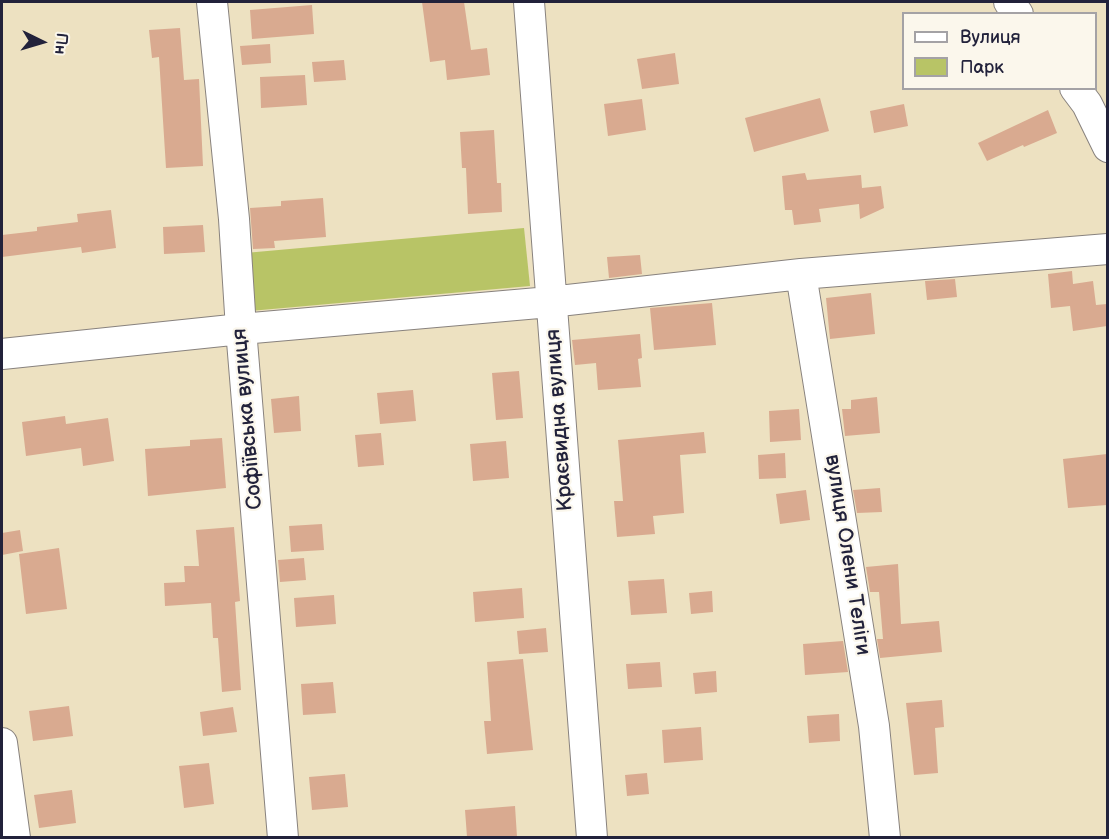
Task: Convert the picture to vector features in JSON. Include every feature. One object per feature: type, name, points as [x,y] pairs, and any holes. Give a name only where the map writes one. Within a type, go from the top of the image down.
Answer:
[{"type":"street","name":"Софіївська вулиця","points":[[212,2],[234,219],[283,837]]},
{"type":"street","name":"Краєвидна вулиця","points":[[530,2],[550,302],[592,837]]},
{"type":"street","points":[[1076,90],[1087,104],[1107,147]]},
{"type":"street","points":[[2,354],[241,329],[550,302],[801,274],[1107,249]]},
{"type":"street","name":"вулиця Олени Теліги","points":[[801,274],[874,726],[885,837]]},
{"type":"street","points":[[2,743],[15,837]]},
{"type":"green space","points":[[524,228],[530,286],[250,311],[245,253]]},
{"type":"building","points":[[422,2],[464,2],[471,50],[487,48],[490,75],[447,80],[445,60],[430,62]]},
{"type":"building","points":[[312,5],[314,34],[252,39],[250,10]]},
{"type":"building","points":[[180,28],[184,80],[199,79],[203,166],[166,168],[159,57],[152,58],[149,30]]},
{"type":"building","points":[[270,44],[271,63],[242,65],[240,46]]},
{"type":"building","points":[[675,53],[679,84],[642,89],[637,59]]},
{"type":"building","points":[[344,60],[346,80],[314,82],[312,62]]},
{"type":"building","points":[[305,75],[307,105],[261,108],[260,77]]},
{"type":"building","points":[[820,98],[829,131],[754,152],[745,118]]},
{"type":"building","points":[[642,99],[646,130],[608,136],[604,104]]},
{"type":"building","points":[[904,104],[908,126],[874,133],[870,111]]},
{"type":"building","points":[[1048,110],[1057,133],[987,161],[978,143]]},
{"type":"building","points":[[494,130],[497,183],[501,183],[502,212],[468,214],[466,168],[462,168],[460,132]]},
{"type":"building","points":[[805,173],[807,180],[861,175],[862,188],[881,186],[884,208],[860,219],[859,204],[819,209],[821,222],[794,225],[792,210],[785,210],[782,176]]},
{"type":"building","points":[[323,198],[326,237],[274,241],[275,248],[253,249],[250,208],[281,206],[281,201]]},
{"type":"building","points":[[111,210],[116,248],[82,253],[81,247],[2,257],[2,235],[37,231],[37,227],[78,222],[77,214]]},
{"type":"building","points":[[203,225],[205,252],[164,254],[163,227]]},
{"type":"building","points":[[640,255],[642,274],[609,278],[607,257]]},
{"type":"building","points":[[1072,271],[1073,284],[1093,281],[1096,305],[1107,304],[1107,326],[1073,331],[1070,306],[1051,308],[1048,274]]},
{"type":"building","points":[[955,279],[957,297],[927,300],[925,281]]},
{"type":"building","points":[[871,293],[875,334],[830,339],[826,298]]},
{"type":"building","points":[[712,303],[716,345],[654,350],[650,308]]},
{"type":"building","points":[[640,334],[642,358],[638,359],[641,387],[598,390],[596,363],[575,365],[572,340]]},
{"type":"building","points":[[519,371],[523,418],[496,420],[492,373]]},
{"type":"building","points":[[413,390],[416,421],[380,424],[377,393]]},
{"type":"building","points":[[299,396],[301,431],[274,433],[271,399]]},
{"type":"building","points":[[877,397],[880,433],[845,436],[842,409],[851,409],[851,400]]},
{"type":"building","points":[[799,409],[801,440],[770,442],[769,411]]},
{"type":"building","points":[[65,416],[66,424],[108,418],[114,461],[83,466],[81,448],[26,456],[22,422]]},
{"type":"building","points":[[704,432],[706,453],[680,455],[684,513],[653,516],[655,534],[617,537],[614,501],[623,501],[618,440]]},
{"type":"building","points":[[381,433],[384,465],[358,467],[355,435]]},
{"type":"building","points":[[222,438],[226,488],[148,496],[145,449],[190,446],[190,440]]},
{"type":"building","points":[[506,441],[509,478],[473,481],[470,444]]},
{"type":"building","points":[[785,453],[786,478],[759,479],[758,455]]},
{"type":"building","points":[[1107,454],[1107,505],[1068,508],[1063,459]]},
{"type":"building","points":[[880,488],[882,512],[857,513],[853,490]]},
{"type":"building","points":[[806,490],[810,520],[780,524],[776,494]]},
{"type":"building","points":[[322,524],[324,550],[291,552],[289,526]]},
{"type":"building","points":[[234,527],[240,601],[235,602],[241,690],[222,692],[218,638],[213,638],[211,603],[165,606],[164,583],[185,582],[184,566],[199,566],[196,530]]},
{"type":"building","points":[[20,530],[23,551],[2,555],[2,533]]},
{"type":"building","points":[[59,548],[67,609],[26,614],[19,554]]},
{"type":"building","points":[[304,558],[306,580],[280,582],[278,560]]},
{"type":"building","points":[[898,564],[901,624],[939,621],[942,652],[880,658],[877,639],[883,639],[879,592],[870,592],[866,567]]},
{"type":"building","points":[[664,579],[667,613],[631,615],[628,581]]},
{"type":"building","points":[[522,588],[524,618],[475,622],[473,592]]},
{"type":"building","points":[[712,591],[713,612],[691,614],[689,593]]},
{"type":"building","points":[[334,595],[336,624],[296,627],[294,598]]},
{"type":"building","points":[[546,628],[548,652],[519,654],[517,631]]},
{"type":"building","points":[[843,641],[848,672],[805,675],[803,644]]},
{"type":"building","points":[[523,659],[533,750],[487,754],[484,721],[491,721],[487,662]]},
{"type":"building","points":[[660,662],[662,687],[628,689],[626,664]]},
{"type":"building","points":[[716,671],[717,692],[695,694],[693,673]]},
{"type":"building","points":[[333,682],[336,713],[303,715],[301,684]]},
{"type":"building","points":[[942,700],[944,727],[935,728],[938,773],[914,775],[906,703]]},
{"type":"building","points":[[69,706],[73,736],[33,741],[29,711]]},
{"type":"building","points":[[233,707],[237,732],[203,736],[200,712]]},
{"type":"building","points":[[839,714],[840,741],[809,743],[807,716]]},
{"type":"building","points":[[701,727],[703,760],[664,763],[662,730]]},
{"type":"building","points":[[209,763],[214,804],[184,808],[179,766]]},
{"type":"building","points":[[647,773],[649,794],[627,796],[625,775]]},
{"type":"building","points":[[345,774],[348,807],[312,810],[309,777]]},
{"type":"building","points":[[72,790],[76,823],[39,828],[34,795]]},
{"type":"building","points":[[515,806],[517,837],[467,837],[465,810]]}]
